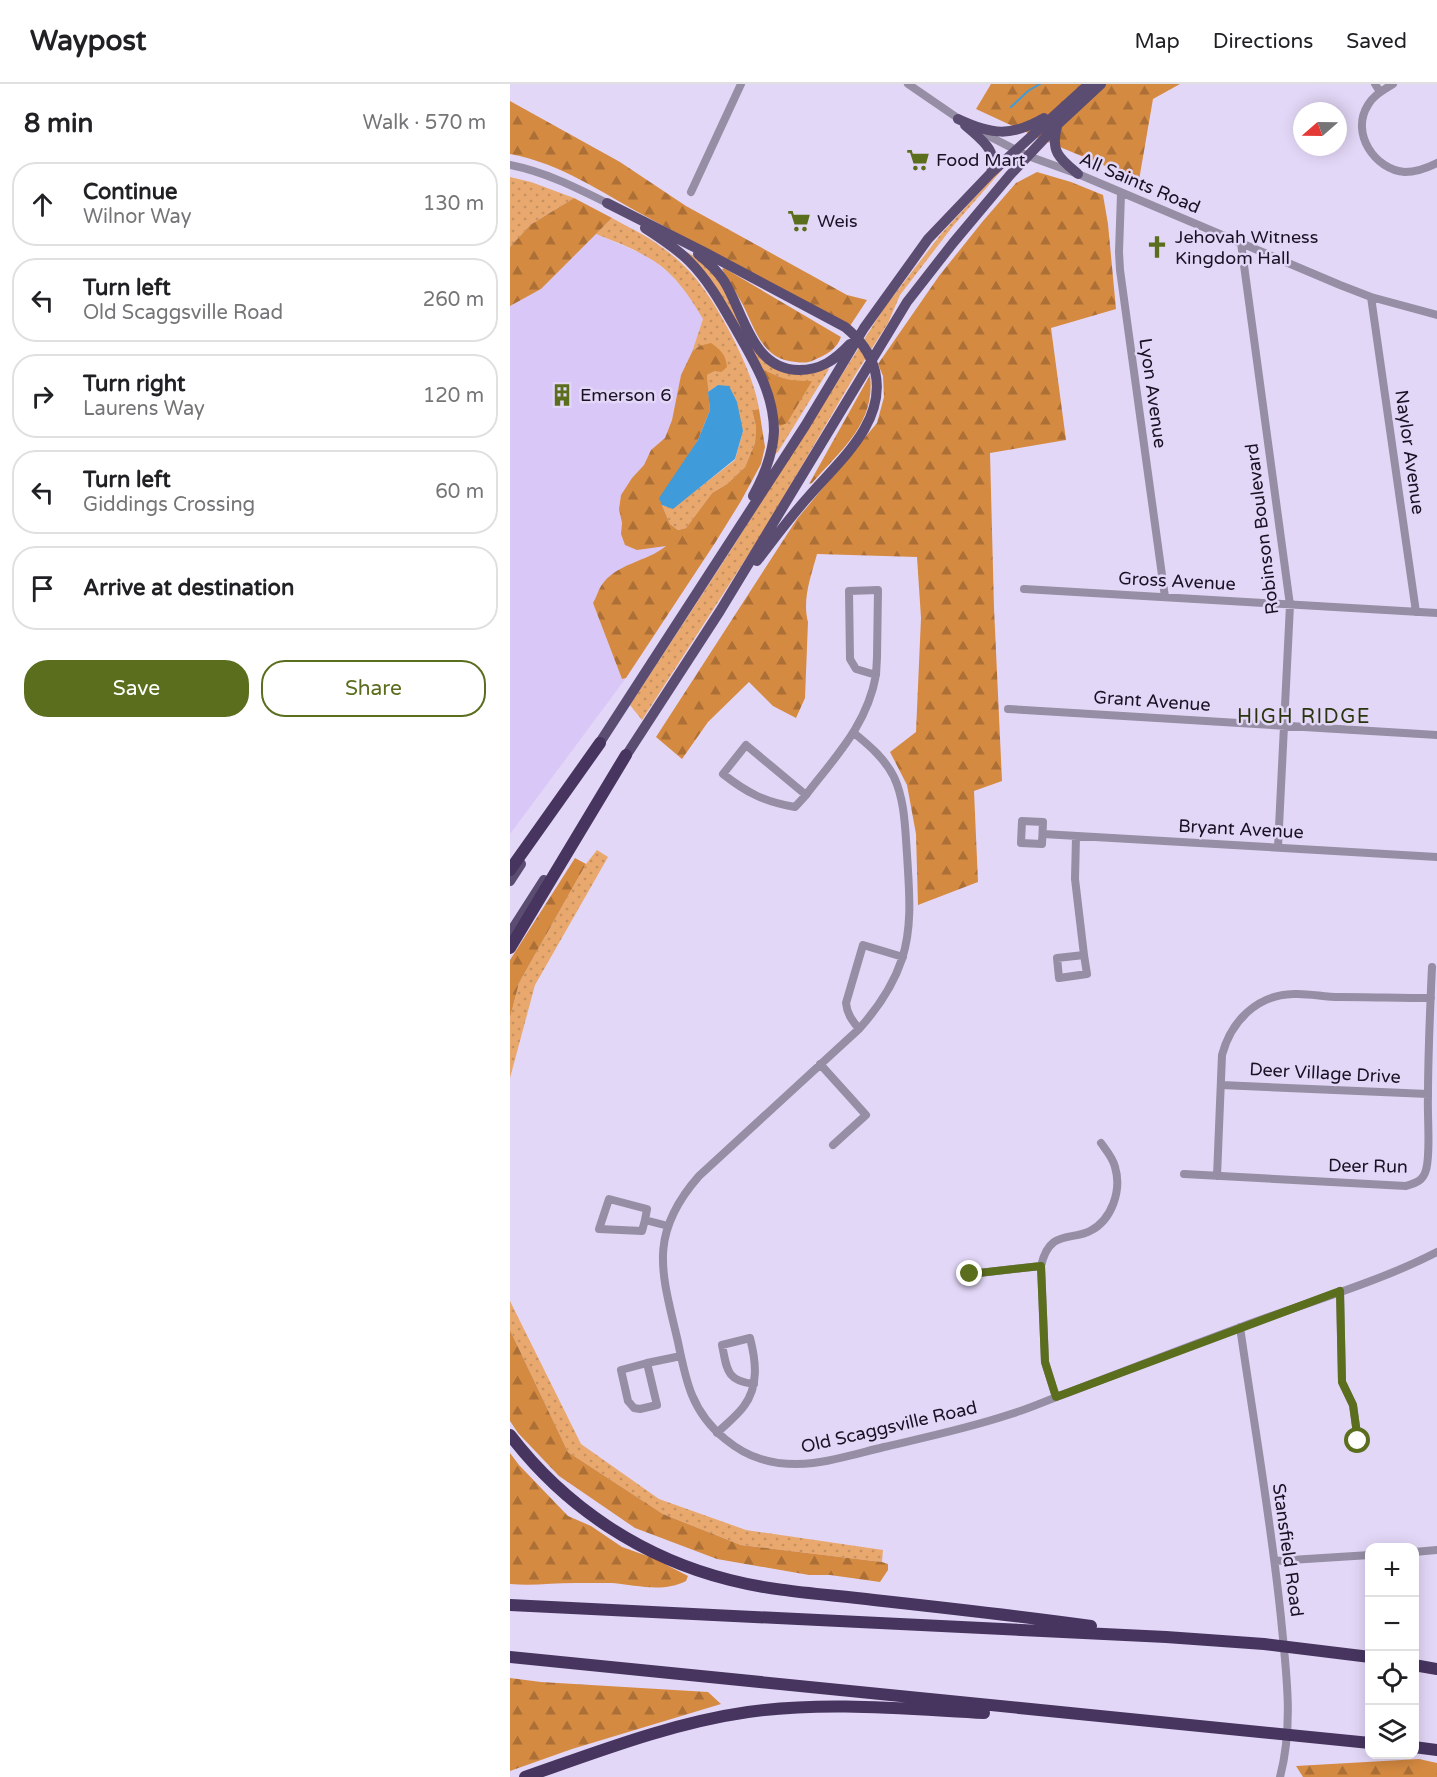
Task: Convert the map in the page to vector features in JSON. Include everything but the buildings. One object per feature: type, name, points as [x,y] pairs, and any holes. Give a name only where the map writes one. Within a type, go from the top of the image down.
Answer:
[{"type":"highway","points":[[510,870],[600,743]]},
{"type":"highway","points":[[510,948],[626,755]]},
{"type":"highway","points":[[510,1435],[537,1468],[592,1516],[651,1552],[708,1574],[788,1590],[1054,1621],[1167,1637]]},
{"type":"highway","points":[[510,1605],[1167,1637],[1306,1648],[1365,1657]]},
{"type":"highway","points":[[510,1657],[1365,1742]]},
{"type":"highway","points":[[1419,1666],[1437,1669]]},
{"type":"highway","points":[[525,1777],[685,1725],[748,1712],[787,1708],[852,1707],[1114,1718]]},
{"type":"highway","points":[[1419,1748],[1437,1750]]},
{"type":"main road","points":[[510,933],[720,610],[908,302],[953,243],[1028,156],[1101,84]]},
{"type":"main road","points":[[958,119],[988,131],[1001,133],[1013,131],[1045,118],[1086,87]]},
{"type":"main road","points":[[510,881],[805,426],[864,328],[928,239],[991,173],[1086,87]]},
{"type":"main road","points":[[958,119],[991,150],[994,164],[991,173]]},
{"type":"main road","points":[[1058,124],[1054,140],[1056,152],[1065,164],[1078,174]]},
{"type":"main road","points":[[607,203],[844,327],[863,344],[877,378],[875,410],[863,432],[794,513],[720,610]]},
{"type":"main road","points":[[607,203],[671,245],[704,278],[716,293],[754,362],[769,396],[774,432],[766,471],[695,597]]},
{"type":"main road","points":[[668,233],[715,268],[731,294],[753,342],[770,361],[782,368],[808,370],[819,368],[832,361],[864,328]]},
{"type":"street","points":[[691,192],[741,84]]},
{"type":"street","name":"All Saints Road","points":[[908,84],[958,119],[1028,156],[1078,174],[1371,297],[1437,315]]},
{"type":"street","points":[[1393,84],[1378,88],[1364,114],[1363,134],[1367,146],[1384,164],[1395,170],[1406,172],[1420,170],[1437,163]]},
{"type":"street","points":[[510,165],[526,168],[567,183],[607,203]]},
{"type":"street","points":[[510,171],[526,168]]},
{"type":"street","name":"Lyon Avenue","points":[[1121,194],[1120,270],[1166,597]]},
{"type":"street","name":"Robinson Boulevard","points":[[1241,243],[1290,605],[1278,848]]},
{"type":"street","name":"Naylor Avenue","points":[[1371,297],[1416,612]]},
{"type":"street","name":"Gross Avenue","points":[[1023,589],[1437,614]]},
{"type":"street","points":[[806,795],[746,745],[723,774],[757,797],[774,804],[795,807],[806,795],[854,733],[868,705],[876,675],[878,590],[849,591],[850,660],[856,669],[876,675]]},
{"type":"street","name":"Grant Avenue","points":[[1008,709],[1437,735]]},
{"type":"street","name":"Old Scaggsville Road","points":[[854,733],[869,745],[886,764],[902,799],[910,904],[903,957],[896,976],[882,1000],[859,1029],[699,1176],[682,1197],[668,1226],[663,1243],[662,1263],[681,1356],[693,1399],[703,1416],[717,1432],[744,1453],[758,1459],[790,1465],[810,1464],[990,1421],[1396,1271],[1437,1252]]},
{"type":"street","name":"Bryant Avenue","points":[[1043,834],[1437,857]]},
{"type":"street","points":[[1076,836],[1075,879],[1084,955]]},
{"type":"street","points":[[859,1029],[850,1018],[846,1010],[846,1003],[863,945],[903,957]]},
{"type":"street","name":"Deer Run","points":[[1184,1174],[1406,1186],[1422,1179],[1428,1159],[1428,1094],[1433,1052],[1432,967]]},
{"type":"street","points":[[1217,1176],[1222,1055],[1231,1031],[1248,1011],[1269,998],[1295,993],[1328,997],[1431,998]]},
{"type":"street","points":[[820,1064],[866,1116],[833,1145]]},
{"type":"street","name":"Deer Village Drive","points":[[1221,1085],[1428,1094]]},
{"type":"street","points":[[1056,1397],[1045,1362],[1041,1266],[1047,1249],[1054,1242],[1092,1230],[1111,1210],[1116,1189],[1115,1167],[1101,1143]]},
{"type":"street","points":[[609,1199],[647,1209],[645,1220],[642,1230],[599,1229],[609,1199]]},
{"type":"street","points":[[645,1220],[668,1226]]},
{"type":"street","points":[[970,1274],[1041,1266]]},
{"type":"street","points":[[1340,1291],[1342,1382],[1353,1405],[1358,1441]]},
{"type":"street","name":"Stansfield Road","points":[[1240,1327],[1275,1561],[1287,1685],[1289,1717],[1280,1777]]},
{"type":"street","points":[[717,1432],[744,1406],[750,1396],[754,1384],[756,1371],[750,1338],[722,1345],[730,1374],[735,1380],[754,1384]]},
{"type":"street","points":[[647,1363],[657,1405],[640,1410],[634,1408],[628,1401],[621,1370],[647,1363],[681,1356]]},
{"type":"street","points":[[1419,1552],[1437,1550]]},
{"type":"street","points":[[1275,1561],[1365,1555]]},
{"type":"shaded area","points":[[1001,169],[953,226],[900,295],[888,323],[763,532],[642,720],[630,705],[884,308],[941,234]]},
{"type":"shaded area","points":[[510,177],[574,198],[530,225],[510,247]]},
{"type":"shaded area","points":[[612,218],[666,250],[699,282],[737,346],[751,380],[759,409],[752,410],[756,427],[755,443],[745,467],[727,484],[712,493],[686,528],[678,530],[670,524],[662,505],[673,508],[735,460],[743,431],[718,385],[708,392],[707,375],[715,371],[699,346],[692,352],[703,319],[698,310],[679,284],[656,262],[635,250],[596,234]]},
{"type":"shaded area","points":[[596,234],[649,257],[670,274],[689,296],[703,319],[692,352],[681,375],[672,420],[665,438],[651,450],[644,465],[621,495],[619,509],[622,523],[621,534],[654,547],[667,545],[657,554],[644,558],[593,603],[622,679],[626,678],[510,834],[510,306],[541,289]]},
{"type":"shaded area","points":[[687,252],[705,263],[718,278],[772,367],[829,367],[775,454],[776,422],[790,381],[760,367]]},
{"type":"shaded area","points":[[597,850],[608,857],[535,985],[510,1078],[510,1018],[519,983],[586,864]]},
{"type":"shaded area","points":[[510,1301],[581,1444],[659,1499],[746,1530],[883,1550],[882,1562],[741,1545],[663,1514],[568,1452],[510,1330]]},
{"type":"green space","points":[[991,84],[1180,84],[1153,99],[1139,180],[976,109]]},
{"type":"green space","points":[[510,101],[620,162],[686,206],[847,295],[867,300],[850,326],[581,180],[547,165],[510,154]]},
{"type":"green space","points":[[1037,172],[1103,195],[1116,309],[1051,328],[1066,440],[990,453],[1002,781],[974,791],[978,882],[918,905],[916,834],[907,785],[890,752],[916,732],[921,618],[917,557],[817,554],[806,605],[808,622],[805,698],[796,718],[773,706],[749,682],[708,722],[682,759],[656,737],[797,519],[877,423],[884,397],[883,376],[878,364],[939,276],[983,221],[1016,183]]},
{"type":"green space","points":[[574,198],[612,218],[541,289],[510,306],[510,247],[530,225]]},
{"type":"green space","points":[[724,268],[841,337],[837,345],[827,354],[808,362],[785,360],[776,356],[768,350],[757,334],[722,269]]},
{"type":"green space","points":[[711,343],[722,353],[727,367],[721,372],[715,371],[707,375],[710,410],[698,440],[662,505],[670,524],[678,530],[686,528],[712,493],[727,484],[745,467],[755,443],[756,427],[752,410],[759,409],[765,447],[761,464],[715,543],[626,678],[622,679],[593,603],[607,578],[623,567],[650,556],[666,546],[637,550],[625,545],[621,534],[622,523],[619,509],[621,495],[644,465],[651,450],[665,438],[672,420],[681,375],[692,352],[699,346]]},
{"type":"green space","points":[[760,367],[785,378],[812,381],[787,423],[780,426],[776,422]]},
{"type":"green space","points":[[870,375],[868,407],[862,422],[845,447],[809,484]]},
{"type":"green space","points":[[575,858],[586,864],[519,983],[510,1018],[510,960]]},
{"type":"green space","points":[[510,1330],[568,1452],[663,1514],[741,1545],[882,1562],[888,1564],[888,1570],[880,1582],[830,1575],[809,1575],[717,1559],[635,1528],[559,1476],[518,1433],[510,1421]]},
{"type":"green space","points":[[510,1453],[568,1516],[591,1526],[622,1547],[653,1558],[688,1576],[686,1581],[668,1587],[612,1583],[510,1584]]},
{"type":"green space","points":[[510,1678],[541,1682],[708,1692],[721,1704],[572,1749],[510,1771]]},
{"type":"green space","points":[[1419,1759],[1437,1763],[1437,1777],[1303,1777],[1296,1766]]},
{"type":"water","points":[[718,385],[729,386],[737,402],[743,431],[735,459],[673,509],[662,505],[659,498],[698,440],[710,410],[708,392]]},
{"type":"waterway","points":[[1011,107],[1028,91],[1040,84]]},
{"type":"place","name":"Food Mart","points":[[918,160]]},
{"type":"place","name":"Weis","points":[[799,221]]},
{"type":"place","name":"Jehovah Witness Kingdom Hall","points":[[1157,247]]},
{"type":"place","name":"Emerson 6","points":[[562,395]]},
{"type":"district","name":"HIGH RIDGE","points":[[1304,717]]},
{"type":"route","points":[[970,1274],[1041,1266],[1045,1362],[1056,1397],[1340,1291],[1342,1382],[1353,1405],[1358,1441]]}]
